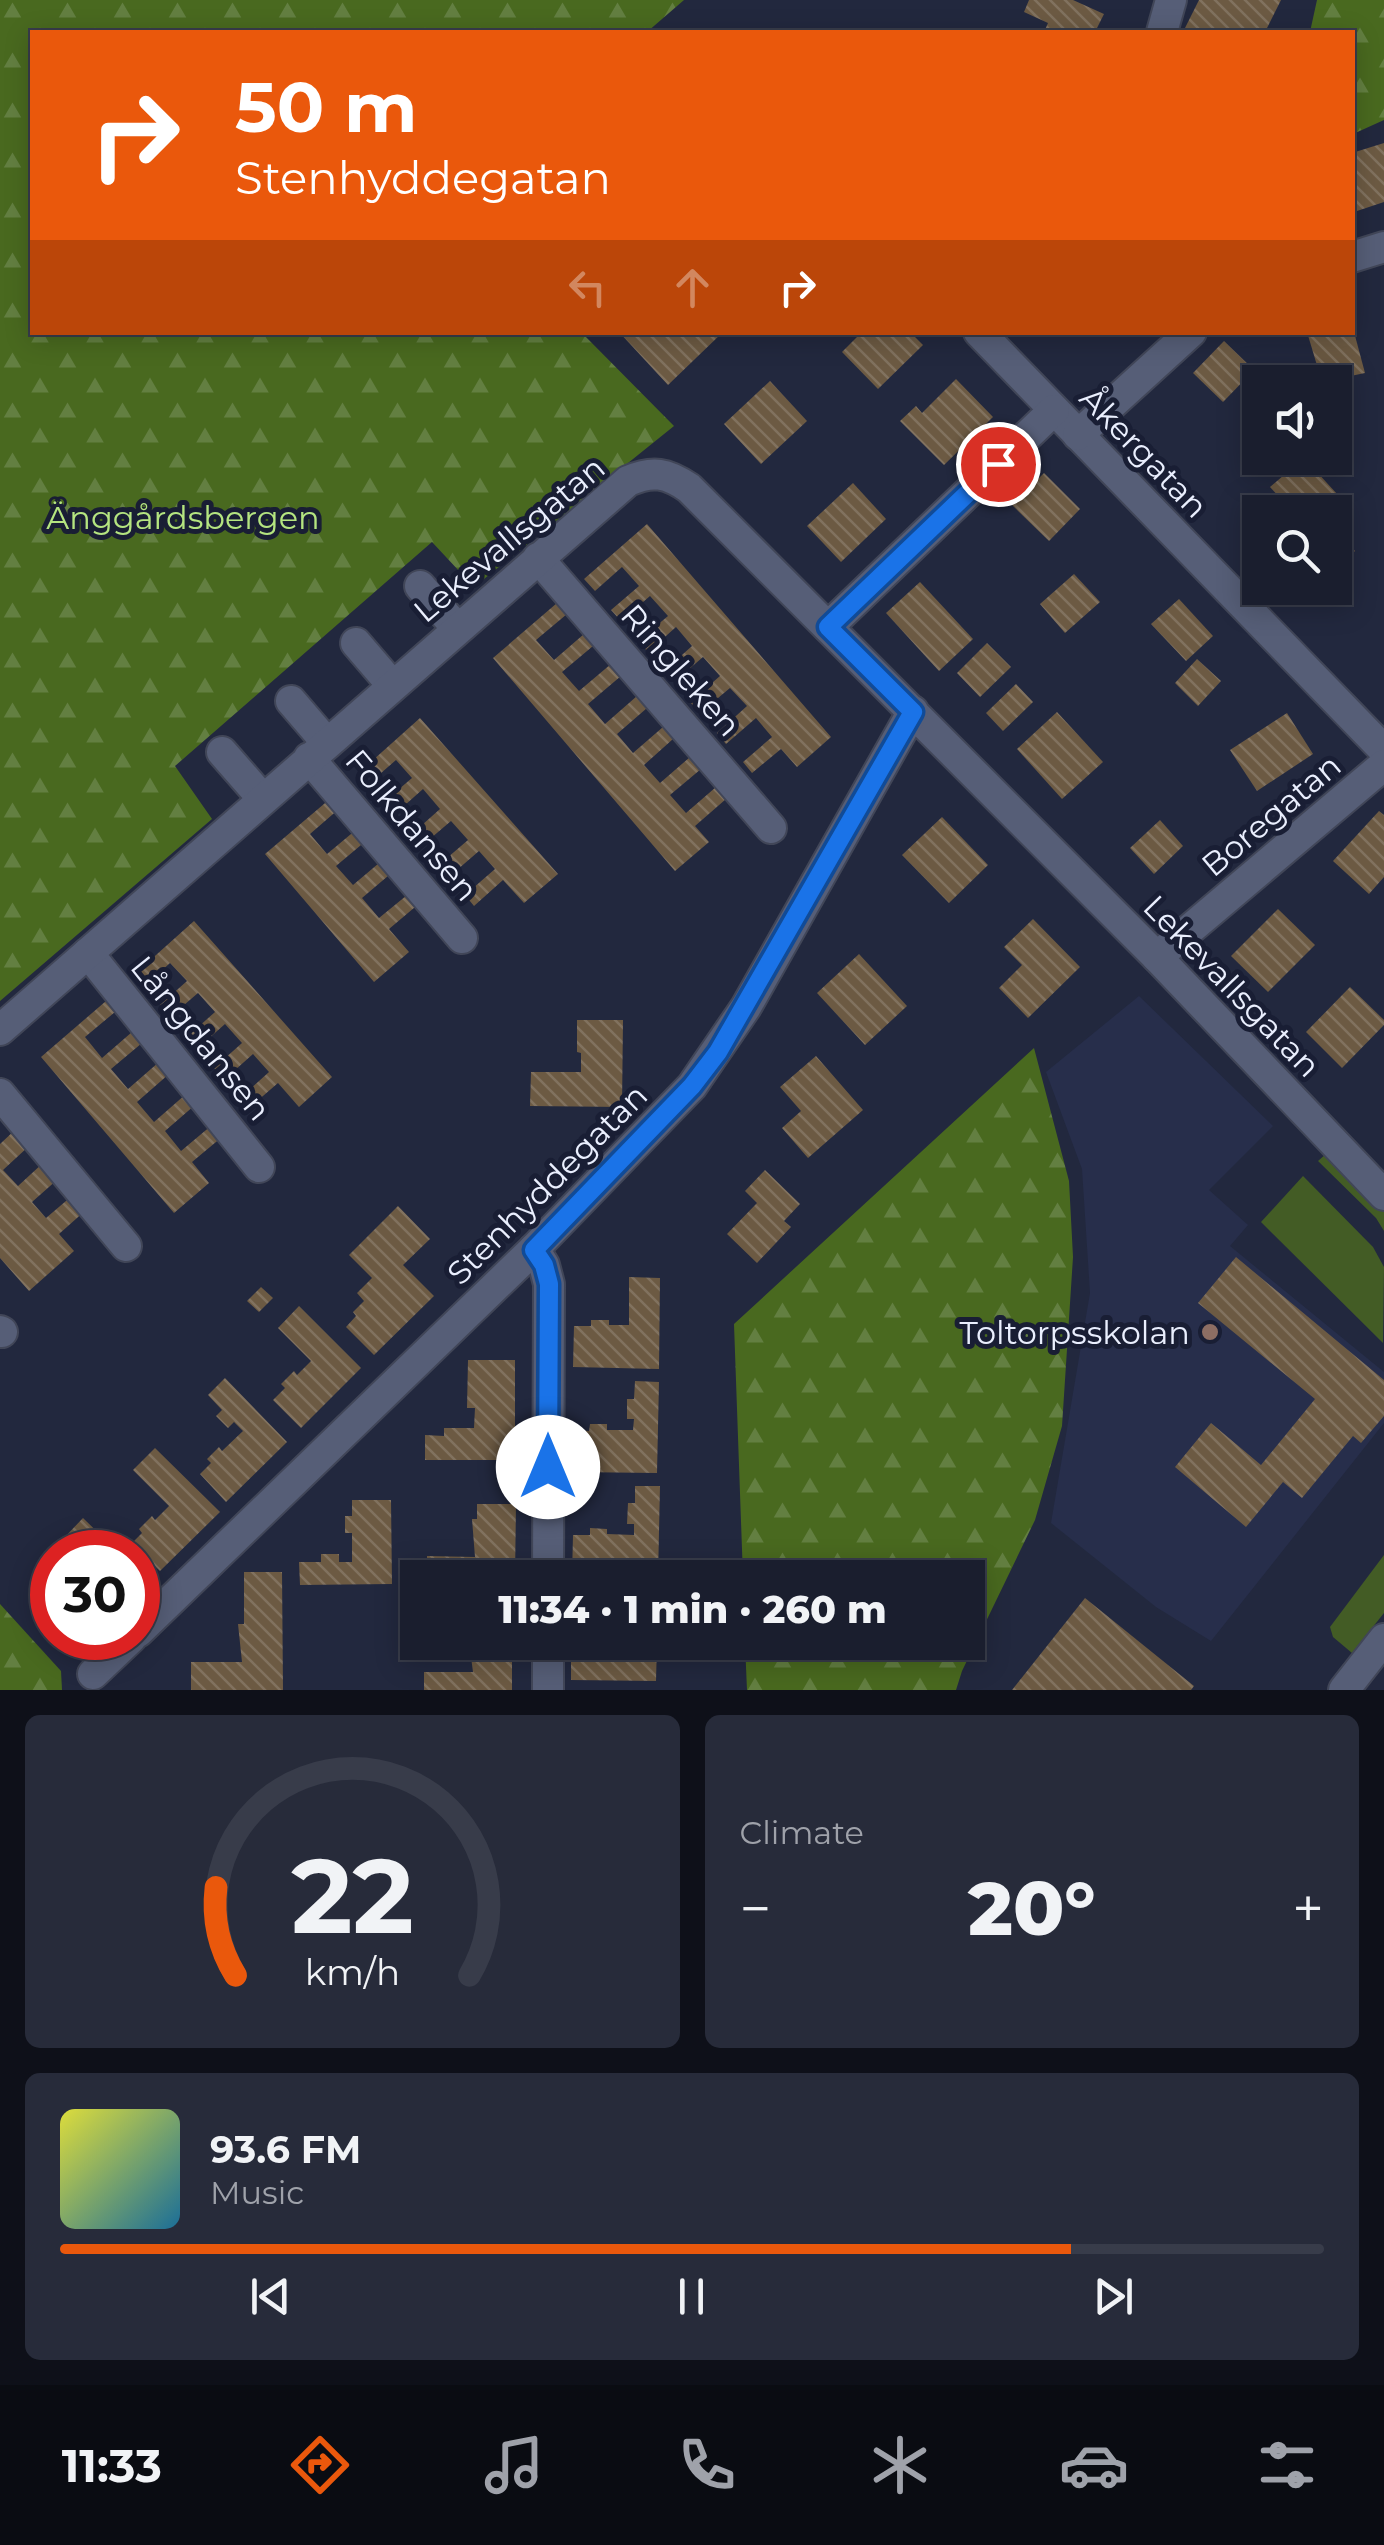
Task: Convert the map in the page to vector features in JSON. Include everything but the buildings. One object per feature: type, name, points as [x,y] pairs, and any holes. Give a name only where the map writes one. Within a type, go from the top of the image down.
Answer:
[{"type":"street","points":[[1163,30],[1171,0]]},
{"type":"street","points":[[1355,256],[1384,247]]},
{"type":"street","name":"Åkergatan","points":[[982,335],[1384,750]]},
{"type":"street","points":[[1078,435],[1188,335]]},
{"type":"street","points":[[828,627],[1054,410]]},
{"type":"street","name":"Lekevallsgatan","points":[[0,1030],[628,481],[660,473],[690,488],[1157,956],[1384,1194]]},
{"type":"street","name":"Ringleken","points":[[538,558],[771,828]]},
{"type":"street","points":[[420,586],[457,628]]},
{"type":"street","points":[[356,643],[392,685]]},
{"type":"street","name":"Folkdansen","points":[[291,701],[318,750],[462,938]]},
{"type":"street","name":"Stenhyddegatan","points":[[160,1611],[534,1250],[692,1086],[718,1052],[913,712]]},
{"type":"street","points":[[222,752],[263,799]]},
{"type":"street","name":"Boregatan","points":[[1157,956],[1384,765]]},
{"type":"street","name":"Långdansen","points":[[88,953],[260,1168]]},
{"type":"street","points":[[0,1094],[126,1246]]},
{"type":"street","points":[[534,1250],[544,1265],[549,1284],[548,1560]]},
{"type":"street","points":[[1344,1690],[1384,1639]]},
{"type":"street","points":[[93,1674],[108,1660]]},
{"type":"street","points":[[548,1660],[548,1690]]},
{"type":"shaded area","name":"Toltorpsskolan","points":[[1139,996],[1273,1126],[1209,1190],[1248,1225],[1230,1246],[1384,1372],[1384,1423],[1211,1641],[1156,1607],[1051,1523],[1090,1293],[1082,1169],[1046,1072]]},
{"type":"green space","name":"Änggårdsbergen","points":[[0,0],[684,0],[649,30],[30,30],[30,335],[584,335],[674,426],[474,587],[432,542],[175,766],[212,819],[0,1001]]},
{"type":"green space","points":[[1317,0],[1384,0],[1384,120],[1355,133],[1355,30],[1310,30]]},
{"type":"green space","points":[[1034,1048],[1069,1181],[1073,1257],[1062,1426],[1035,1520],[985,1623],[985,1560],[742,1560],[734,1324]]},
{"type":"green space","points":[[1326,1154],[1384,1212],[1384,1231],[1376,1218],[1318,1161]]},
{"type":"green space","points":[[1303,1176],[1373,1247],[1384,1267],[1383,1343],[1261,1222]]},
{"type":"green space","points":[[1384,1555],[1384,1613],[1352,1653],[1333,1637],[1330,1627]]},
{"type":"green space","points":[[0,1604],[30,1637],[30,1660],[51,1660],[61,1671],[62,1690],[0,1690]]},
{"type":"green space","points":[[746,1660],[967,1660],[956,1690],[747,1690]]},
{"type":"place","name":"Toltorpsskolan","points":[[1210,1332]]},
{"type":"route","points":[[548,1467],[549,1284],[544,1265],[534,1250],[692,1086],[718,1052],[913,712],[828,627],[998,464]]}]
